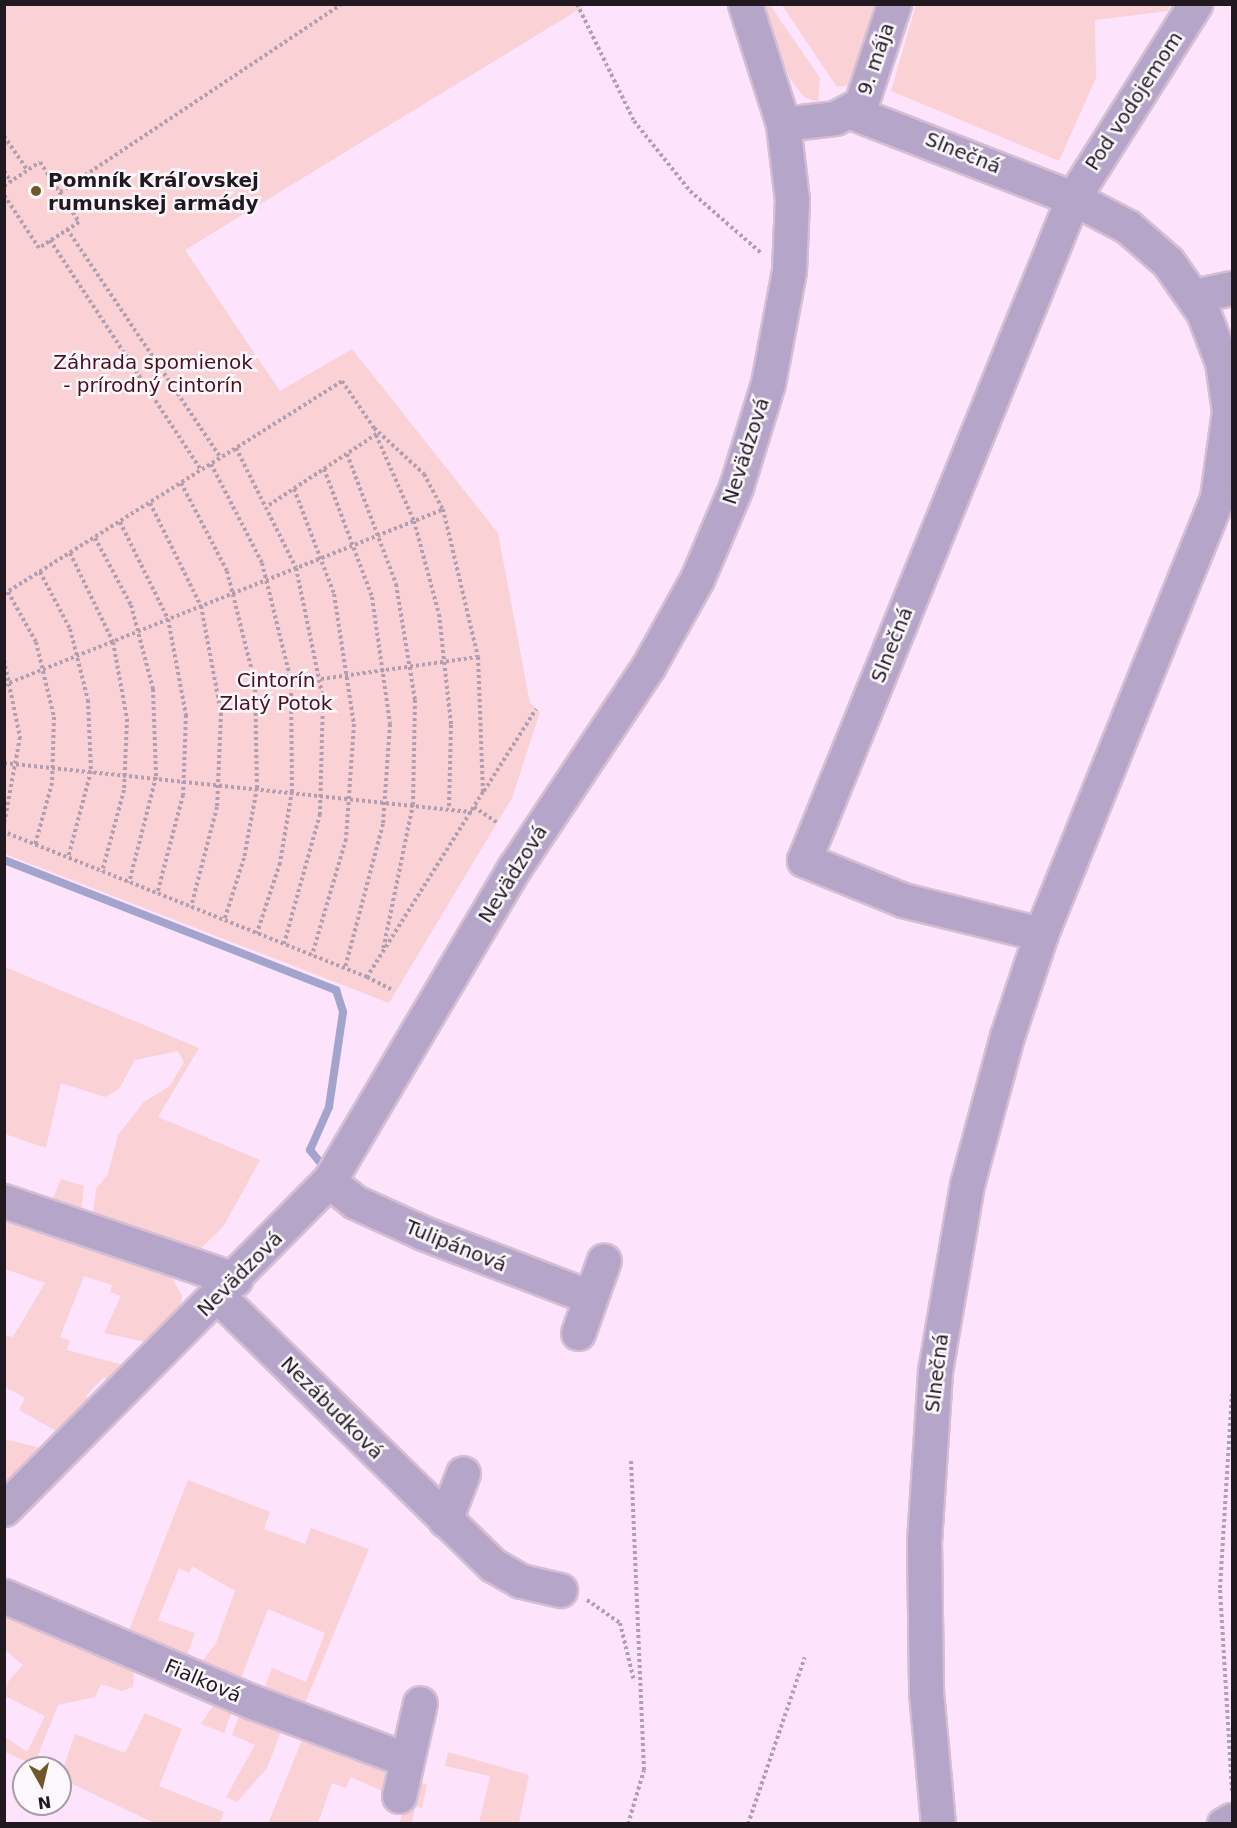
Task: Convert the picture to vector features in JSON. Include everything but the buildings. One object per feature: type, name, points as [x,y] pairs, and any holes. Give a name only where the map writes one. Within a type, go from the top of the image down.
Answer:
[{"type":"street","points":[[745,4],[783,124]]},
{"type":"street","name":"9. mája","points":[[783,124],[851,112],[870,90],[894,4]]},
{"type":"street","name":"Pod vodojemom","points":[[1073,198],[1195,4]]},
{"type":"street","name":"Slnečná","points":[[851,112],[1073,198],[1149,244],[1194,296],[1215,339],[1226,385],[1228,435],[1222,478],[1198,549],[1041,934],[1007,1035],[970,1173],[936,1372],[923,1620],[938,1824]]},
{"type":"street","name":"Nevädzová","points":[[4,1509],[227,1287],[329,1181],[515,867],[648,668],[718,533],[768,382],[789,271],[792,200],[783,124]]},
{"type":"street","name":"Slnečná","points":[[1041,934],[903,900],[804,860],[1073,198]]},
{"type":"street","points":[[1194,296],[1233,288]]},
{"type":"street","name":"Tulipánová","points":[[329,1181],[355,1202],[423,1233],[590,1297]]},
{"type":"street","name":"Nezábudková","points":[[4,1201],[227,1287],[445,1520],[493,1565],[520,1581],[560,1590]]},
{"type":"street","points":[[578,1333],[604,1260]]},
{"type":"street","points":[[445,1520],[463,1473]]},
{"type":"street","name":"Fialková","points":[[4,1596],[253,1702],[405,1759]]},
{"type":"street","points":[[399,1796],[405,1759],[420,1703]]},
{"type":"path","points":[[60,192],[342,4]]},
{"type":"path","points":[[577,4],[634,121],[690,191],[740,241],[772,260]]},
{"type":"path","points":[[4,136],[28,171]]},
{"type":"path","points":[[4,186],[40,162],[79,222],[39,248],[4,195]]},
{"type":"path","points":[[4,171],[11,182]]},
{"type":"path","points":[[67,229],[221,458]]},
{"type":"path","points":[[50,240],[201,470]]},
{"type":"path","points":[[34,844],[54,768],[45,669],[6,593],[342,381],[378,434],[414,520],[447,661],[449,808]]},
{"type":"path","points":[[269,505],[378,434]]},
{"type":"path","points":[[378,434],[410,457],[443,509],[478,657],[483,792]]},
{"type":"path","points":[[236,448],[269,505],[296,568],[321,679],[322,794],[309,868],[284,944]]},
{"type":"path","points":[[347,454],[381,534],[412,666],[413,804],[382,954]]},
{"type":"path","points":[[211,464],[268,579],[291,681],[292,791],[280,863],[257,933]]},
{"type":"path","points":[[324,469],[356,544],[386,670],[387,801],[373,879],[345,969]]},
{"type":"path","points":[[181,483],[234,592],[255,683],[257,788],[244,858],[224,921]]},
{"type":"path","points":[[294,489],[323,557],[350,675],[352,797],[334,886],[312,955]]},
{"type":"path","points":[[150,503],[183,561],[201,606],[217,675],[221,784],[190,907]]},
{"type":"path","points":[[4,685],[443,509]]},
{"type":"path","points":[[120,522],[168,619],[185,705],[185,780],[157,894]]},
{"type":"path","points":[[95,538],[140,630],[154,697],[156,777],[129,883]]},
{"type":"path","points":[[70,553],[113,642],[127,719],[126,774],[102,872]]},
{"type":"path","points":[[40,572],[79,655],[88,700],[91,771],[68,858]]},
{"type":"path","points":[[321,679],[478,657]]},
{"type":"path","points":[[4,660],[12,682],[19,764],[4,825]]},
{"type":"path","points":[[367,977],[536,709]]},
{"type":"path","points":[[4,763],[473,809],[498,823]]},
{"type":"path","points":[[4,832],[367,977],[394,991]]},
{"type":"path","points":[[1229,1813],[1220,1588],[1233,1394]]},
{"type":"path","points":[[628,1824],[644,1770],[637,1699],[631,1460]]},
{"type":"path","points":[[560,1590],[599,1606],[620,1623],[637,1699]]},
{"type":"path","points":[[748,1824],[805,1657]]},
{"type":"green space","points":[[916,4],[1170,5],[1168,11],[1095,20],[1096,78],[1059,161],[891,91]]},
{"type":"green space","name":"Cintorín Zlatý Potok","points":[[4,5],[586,5],[185,250],[280,391],[352,349],[498,533],[530,703],[540,712],[512,798],[389,1003],[5,854]]},
{"type":"green space","points":[[763,5],[770,5],[820,78],[818,102],[804,97],[790,79]]},
{"type":"green space","points":[[782,5],[880,5],[851,85],[837,87]]},
{"type":"green space","points":[[5,967],[199,1048],[158,1117],[260,1160],[223,1227],[199,1250],[93,1215],[96,1189],[108,1174],[118,1135],[144,1102],[170,1086],[184,1062],[178,1051],[135,1060],[119,1089],[105,1097],[61,1083],[46,1148],[5,1134]]},
{"type":"green space","points":[[61,1179],[84,1186],[81,1211],[52,1201]]},
{"type":"green space","points":[[7,1217],[169,1273],[182,1296],[180,1312],[151,1343],[104,1333],[121,1296],[110,1292],[112,1285],[84,1276],[60,1337],[70,1341],[67,1350],[127,1366],[110,1383],[104,1377],[86,1396],[91,1401],[60,1433],[19,1410],[25,1398],[5,1387],[4,1335],[13,1337],[45,1283],[5,1269]]},
{"type":"green space","points":[[5,1439],[44,1449],[5,1488]]},
{"type":"green space","points":[[188,1480],[270,1512],[264,1529],[305,1544],[311,1528],[369,1549],[305,1703],[265,1687],[272,1668],[306,1682],[325,1633],[268,1609],[241,1678],[201,1663],[216,1643],[235,1591],[192,1566],[189,1573],[179,1568],[158,1620],[195,1633],[186,1657],[128,1633]]},
{"type":"green space","points":[[5,1612],[134,1666],[133,1687],[122,1691],[101,1684],[95,1697],[58,1705],[38,1756],[14,1756],[5,1752],[5,1737],[27,1752],[45,1716],[5,1696],[7,1683],[23,1665],[5,1650]]},
{"type":"green space","points":[[217,1700],[234,1706],[224,1733],[201,1724]]},
{"type":"green space","points":[[242,1709],[283,1726],[267,1768],[237,1802],[226,1797],[255,1745],[232,1735]]},
{"type":"green space","points":[[145,1713],[182,1729],[159,1786],[224,1812],[220,1823],[154,1823],[72,1784],[72,1756],[68,1756],[75,1734],[125,1753]]},
{"type":"green space","points":[[304,1735],[380,1766],[388,1777],[389,1794],[351,1777],[346,1788],[332,1783],[318,1823],[268,1824]]},
{"type":"green space","points":[[448,1752],[529,1775],[519,1823],[479,1823],[490,1776],[445,1766]]},
{"type":"green space","points":[[412,1781],[427,1784],[422,1808],[415,1807],[412,1823],[399,1824]]},
{"type":"waterway","points":[[4,860],[336,990],[343,1012],[329,1107],[310,1150],[324,1167]]},
{"type":"place","name":"Pomník Kráľovskej rumunskej armády","points":[[36,191]]},
{"type":"park label","name":"Záhrada spomienok - prírodný cintorín","points":[[153,374]]}]
